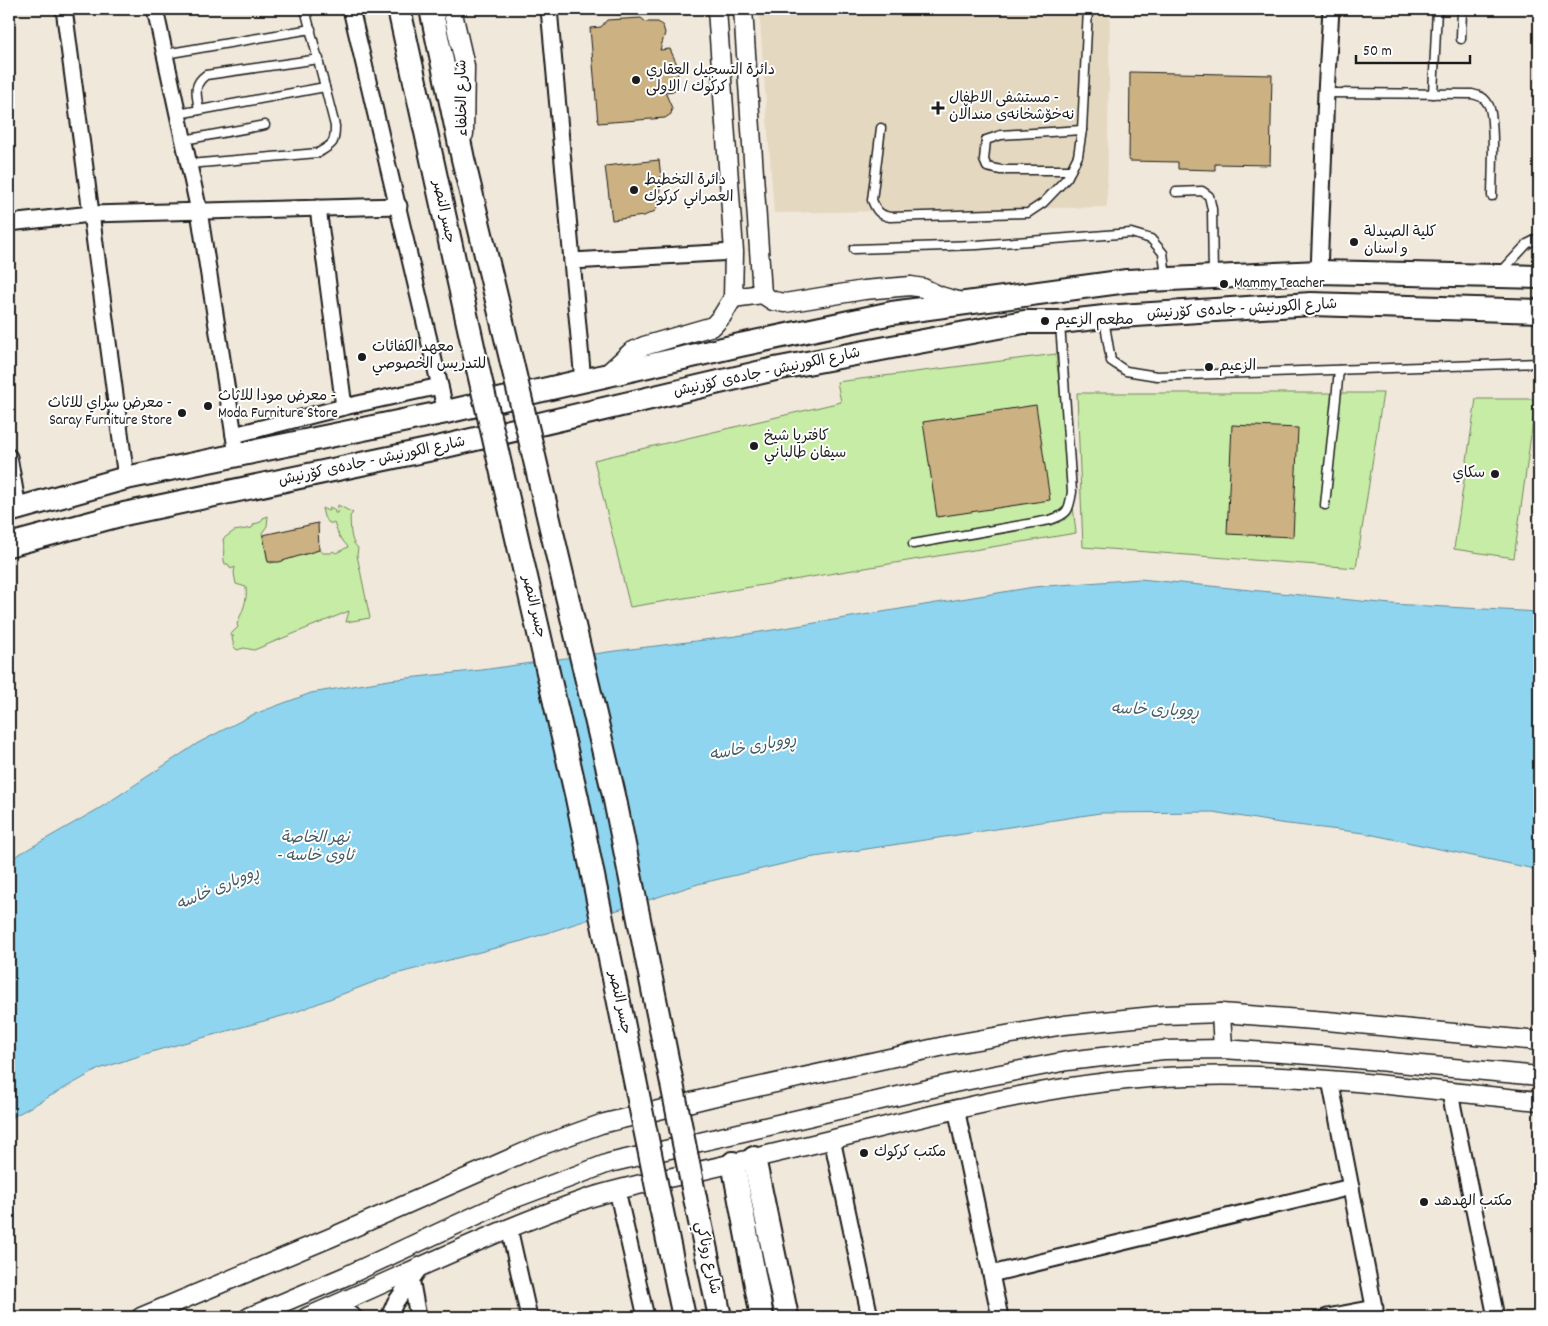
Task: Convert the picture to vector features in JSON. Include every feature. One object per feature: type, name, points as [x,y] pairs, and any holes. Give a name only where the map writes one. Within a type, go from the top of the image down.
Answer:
[{"type":"main road","name":"جسر النصر","points":[[399,9],[478,369],[577,798],[684,1317]]},
{"type":"main road","points":[[431,9],[463,159]]},
{"type":"main road","name":"شارع روناكي","points":[[463,159],[614,795],[720,1317]]},
{"type":"main road","points":[[13,509],[126,478],[235,445],[446,412],[892,313],[1127,281],[1319,272],[1539,277]]},
{"type":"main road","name":"شارع الكورنيش - جادەی کۆرنیش","points":[[9,545],[124,514],[437,448],[775,369],[1024,322],[1060,322],[1104,317],[1311,304],[1539,311]]},
{"type":"main road","points":[[743,1160],[762,1317]]},
{"type":"main road","points":[[743,1160],[787,1317]]},
{"type":"street","points":[[64,9],[126,478]]},
{"type":"street","points":[[156,9],[199,211],[235,445],[344,407],[440,386]]},
{"type":"street","points":[[352,9],[446,412]]},
{"type":"street","name":"شارع الخلفاء","points":[[452,9],[466,66],[463,159]]},
{"type":"street","points":[[549,9],[583,381]]},
{"type":"street","points":[[606,375],[630,352],[713,326],[722,316],[733,298],[734,252],[717,9]]},
{"type":"street","points":[[743,9],[762,294]]},
{"type":"street","points":[[1319,272],[1331,9]]},
{"type":"street","points":[[9,223],[91,214],[399,206]]},
{"type":"street","points":[[318,208],[344,407]]},
{"type":"street","points":[[572,261],[734,252]]},
{"type":"street","points":[[733,298],[762,294],[767,298],[785,304],[864,290],[911,286],[924,288],[940,296],[964,303]]},
{"type":"street","points":[[9,457],[13,509]]},
{"type":"street","points":[[141,1317],[332,1237],[532,1149],[601,1124],[712,1097],[958,1043],[1064,1025],[1164,1015],[1221,1013],[1539,1041]]},
{"type":"street","points":[[1221,1013],[1223,1049]]},
{"type":"street","points":[[249,1317],[346,1276],[445,1229],[552,1183],[609,1163],[919,1092],[1067,1061],[1163,1050],[1223,1049],[1539,1076]]},
{"type":"street","points":[[307,1317],[416,1272],[455,1250],[508,1228],[617,1190],[956,1108],[1047,1090],[1141,1079],[1235,1075],[1330,1080],[1539,1101]]},
{"type":"street","points":[[1327,1317],[1376,1313],[1330,1080]]},
{"type":"street","points":[[869,1130],[919,1092]]},
{"type":"street","points":[[1450,1093],[1496,1317]]},
{"type":"street","points":[[956,1108],[1000,1317]]},
{"type":"street","points":[[832,1139],[870,1317]]},
{"type":"street","points":[[991,1274],[1351,1187]]},
{"type":"street","points":[[617,1190],[646,1317]]},
{"type":"street","points":[[508,1228],[529,1317]]},
{"type":"street","points":[[445,1229],[455,1250]]},
{"type":"street","points":[[389,1317],[395,1303],[416,1272]]},
{"type":"street","points":[[416,1272],[418,1317]]},
{"type":"street","points":[[332,1306],[354,1317]]},
{"type":"lane","points":[[189,164],[318,154],[328,147],[334,139],[335,126],[312,29],[305,9]]},
{"type":"lane","points":[[881,128],[872,200],[876,210],[882,215],[890,217],[1028,213],[1043,203],[1067,178],[1078,156],[1082,130],[1088,9]]},
{"type":"lane","points":[[1433,94],[1437,9]]},
{"type":"lane","points":[[1461,39],[1462,9]]},
{"type":"lane","points":[[165,54],[312,29]]},
{"type":"lane","points":[[199,110],[196,90],[199,80],[206,75],[318,59]]},
{"type":"lane","points":[[178,114],[325,87]]},
{"type":"lane","points":[[1326,93],[1472,94],[1483,97],[1490,106],[1492,196]]},
{"type":"lane","points":[[184,140],[265,125]]},
{"type":"lane","points":[[1071,170],[1001,170],[987,167],[984,160],[986,140],[1001,135],[1082,130]]},
{"type":"lane","points":[[1176,192],[1202,191],[1209,196],[1212,209],[1213,277]]},
{"type":"lane","points":[[854,249],[977,245],[1131,233],[1151,239],[1162,253],[1166,279]]},
{"type":"lane","points":[[1498,276],[1527,244],[1539,238]]},
{"type":"lane","points":[[1104,317],[1111,361],[1126,370],[1157,376],[1539,363]]},
{"type":"lane","points":[[913,544],[1050,520],[1062,516],[1068,510],[1072,492],[1060,322]]},
{"type":"lane","points":[[1325,505],[1339,370]]},
{"type":"shaded area","name":"مستشفى الاطفال - نەخۆشخانەی منداڵان","points":[[759,9],[1110,9],[1107,207],[774,213]]},
{"type":"green space","points":[[1056,354],[1076,533],[630,607],[594,460],[841,402],[837,382]]},
{"type":"green space","points":[[1077,393],[1383,393],[1356,568],[1083,547]]},
{"type":"green space","name":"سكاي","points":[[1476,399],[1536,399],[1514,558],[1454,549]]},
{"type":"green space","points":[[338,505],[353,513],[350,516],[351,533],[353,541],[358,548],[357,555],[370,618],[346,622],[349,611],[254,650],[244,648],[237,650],[234,647],[232,638],[234,636],[231,636],[231,634],[238,627],[237,624],[245,601],[246,587],[236,584],[235,567],[231,569],[228,564],[225,564],[223,539],[234,531],[252,528],[254,524],[261,522],[263,518],[268,516],[267,526],[262,533],[268,561],[271,563],[319,550],[323,553],[331,553],[333,551],[336,553],[348,547],[339,536],[334,523],[329,523],[324,517],[322,508],[328,511],[330,510],[329,507],[337,513]]},
{"type":"water","name":"نهر الخاصة - ئاوی خاسە","points":[[1140,579],[1391,604],[1539,612],[1539,870],[1364,833],[1280,823],[1213,812],[1100,813],[808,858],[698,884],[522,941],[392,975],[293,1013],[158,1050],[99,1069],[9,1119],[9,860],[100,808],[198,743],[252,715],[311,693],[389,680],[482,670],[736,636],[1034,587]]},
{"type":"building","name":"دائرة التسجيل العقاري كركوك / الاولى","points":[[641,18],[646,22],[658,22],[663,26],[665,33],[660,50],[670,49],[679,69],[674,91],[665,92],[672,108],[671,114],[665,118],[598,123],[590,28],[601,27],[607,20]]},
{"type":"building","points":[[1130,72],[1272,75],[1270,165],[1215,164],[1215,170],[1178,169],[1178,162],[1129,161]]},
{"type":"building","name":"دائرة التخطيط العمراني كركوك","points":[[659,160],[662,187],[660,188],[659,204],[655,211],[644,216],[612,220],[605,166]]},
{"type":"building","points":[[1036,405],[1050,500],[937,517],[923,422]]},
{"type":"building","points":[[1232,425],[1298,428],[1293,537],[1227,534]]},
{"type":"building","points":[[318,523],[319,550],[279,562],[268,562],[263,535]]},
{"type":"place","name":"دائرة التسجيل العقاري كركوك / الاولى","points":[[636,80]]},
{"type":"place","name":"مستشفى الاطفال - نەخۆشخانەی منداڵان","points":[[938,108]]},
{"type":"place","name":"دائرة التخطيط العمراني كركوك","points":[[634,190]]},
{"type":"place","name":"كلية الصيدلة و اسنان","points":[[1354,242]]},
{"type":"place","name":"Mammy Teacher","points":[[1224,284]]},
{"type":"place","name":"مطعم الزعيم","points":[[1045,321]]},
{"type":"place","name":"معهد الكفائات للتدريس الخصوصي","points":[[362,357]]},
{"type":"place","name":"الزعيم","points":[[1209,367]]},
{"type":"place","name":"معرض مودا للاثاث - Moda Furniture Store","points":[[208,406]]},
{"type":"place","name":"معرض سراي للاثاث - Saray Furniture Store","points":[[182,413]]},
{"type":"place","name":"كافتريا شيخ سيفان طالباني","points":[[754,446]]},
{"type":"place","name":"سكاي","points":[[1495,474]]},
{"type":"place","name":"مكتب كركوك","points":[[864,1153]]},
{"type":"place","name":"مكتب الهدهد","points":[[1424,1202]]},
{"type":"water label","name":"ڕووباری خاسە","points":[[1155,711]]},
{"type":"water label","name":"ڕووباری خاسە","points":[[753,748]]},
{"type":"water label","name":"ڕووباری خاسە","points":[[218,889]]}]
